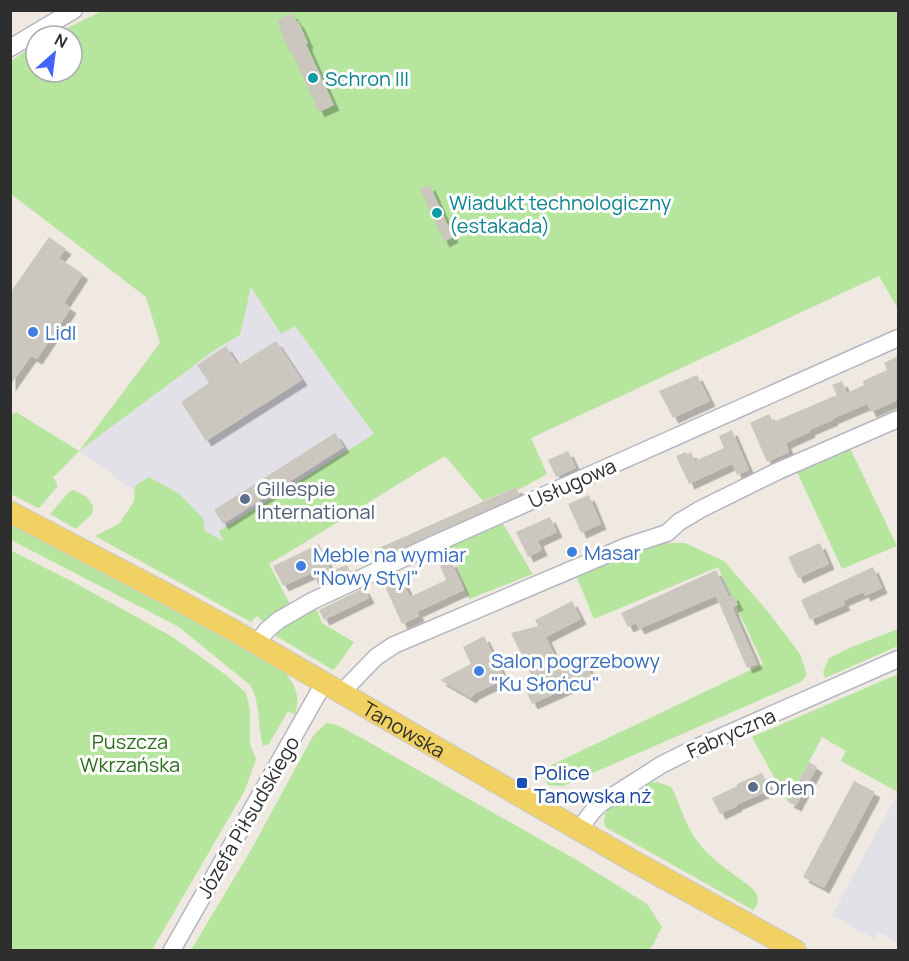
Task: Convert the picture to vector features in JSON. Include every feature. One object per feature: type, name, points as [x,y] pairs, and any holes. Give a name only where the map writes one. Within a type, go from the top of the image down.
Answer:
[{"type":"main road","name":"Tanowska","points":[[10,512],[174,598],[795,951]]},
{"type":"street","points":[[10,48],[74,10]]},
{"type":"street","name":"Usługowa","points":[[256,644],[279,620],[321,597],[430,546],[898,338]]},
{"type":"street","points":[[343,694],[376,657],[394,645],[617,550],[667,533],[701,509],[758,480],[898,419]]},
{"type":"street","name":"Fabryczna","points":[[579,830],[600,804],[661,765],[898,659]]},
{"type":"street","name":"Józefa Piłsudskiego","points":[[172,951],[324,683]]},
{"type":"shaded area","points":[[251,287],[281,334],[297,324],[374,434],[211,545],[79,451],[216,349],[240,335]]},
{"type":"shaded area","points":[[898,793],[898,943],[878,932],[874,939],[832,915]]},
{"type":"green space","points":[[102,11],[898,11],[898,309],[879,276],[531,438],[547,474],[518,490],[516,487],[483,501],[445,456],[269,564],[292,608],[264,623],[257,616],[251,622],[95,536],[119,524],[134,501],[135,486],[149,477],[178,493],[203,518],[205,531],[223,541],[219,531],[374,434],[295,326],[281,334],[251,287],[240,335],[216,349],[79,451],[160,343],[146,297],[11,194],[11,61],[24,52],[24,84],[84,84],[84,24],[75,24]]},
{"type":"green space","points":[[16,412],[79,451],[53,477],[57,487],[40,507],[11,494],[11,414]]},
{"type":"green space","points":[[850,448],[897,546],[842,569],[797,472]]},
{"type":"green space","points":[[73,490],[87,497],[93,506],[92,514],[76,529],[50,514]]},
{"type":"green space","points":[[10,519],[281,668],[296,690],[295,715],[288,711],[269,744],[263,746],[256,699],[250,685],[179,627],[11,540]]},
{"type":"green space","points":[[502,522],[533,574],[469,599],[449,544]]},
{"type":"green space","points":[[664,543],[685,543],[724,561],[769,613],[800,654],[807,675],[801,682],[563,786],[548,785],[539,771],[763,664],[718,567],[594,619],[575,573]]},
{"type":"green space","name":"Puszcza Wkrzańska","points":[[10,550],[171,636],[226,675],[246,693],[250,710],[250,744],[256,759],[245,790],[152,950],[11,950]]},
{"type":"green space","points":[[316,608],[322,623],[354,642],[333,670],[276,636],[287,622]]},
{"type":"green space","points":[[898,629],[898,646],[825,678],[823,672],[829,658]]},
{"type":"green space","points":[[898,674],[898,792],[841,761],[846,751],[822,737],[788,802],[752,737]]},
{"type":"green space","points":[[326,723],[337,725],[365,740],[575,859],[647,904],[662,927],[653,945],[648,950],[191,950],[251,850],[313,736]]},
{"type":"green space","points":[[657,782],[671,787],[701,846],[753,889],[758,902],[753,910],[604,825],[605,814],[611,805],[648,783]]},
{"type":"building","name":"Schron III","points":[[292,13],[298,21],[334,105],[319,112],[289,51],[277,20]]},
{"type":"building","name":"Wiadukt technologiczny (estakada)","points":[[430,185],[453,237],[444,242],[420,189]]},
{"type":"building","name":"Lidl","points":[[49,237],[66,249],[59,258],[83,274],[64,303],[71,308],[37,359],[31,356],[10,386],[10,293]]},
{"type":"building","points":[[276,341],[302,380],[206,441],[181,402],[209,383],[197,365],[226,346],[238,365]]},
{"type":"building","points":[[898,356],[898,400],[871,412],[867,404],[832,419],[786,443],[789,452],[767,462],[750,423],[769,414],[773,422],[837,395],[832,385],[842,381],[847,393],[864,385],[863,381],[887,370],[884,363]]},
{"type":"building","points":[[697,375],[710,401],[673,418],[659,391]]},
{"type":"building","points":[[732,430],[749,470],[737,475],[732,464],[689,484],[676,456],[691,452],[695,461],[724,448],[719,436]]},
{"type":"building","points":[[335,433],[344,447],[223,524],[214,510]]},
{"type":"building","points":[[568,451],[576,468],[556,477],[548,460]]},
{"type":"building","points":[[516,487],[520,495],[374,561],[370,552]]},
{"type":"building","points":[[589,495],[601,524],[581,533],[568,504]]},
{"type":"building","points":[[550,517],[557,532],[538,541],[542,550],[528,557],[516,532]]},
{"type":"building","points":[[820,543],[829,564],[798,578],[788,557]]},
{"type":"building","name":"Meble na wymiar \"Nowy Styl\"","points":[[319,544],[331,571],[347,565],[350,572],[319,586],[312,573],[283,586],[273,566]]},
{"type":"building","points":[[451,561],[464,590],[417,612],[419,616],[402,624],[382,580],[399,572],[410,597],[446,580],[440,566]]},
{"type":"building","points":[[873,567],[882,588],[865,596],[863,592],[843,601],[845,605],[810,620],[801,600]]},
{"type":"building","points":[[716,570],[729,597],[733,595],[738,605],[733,607],[735,614],[757,664],[747,668],[716,596],[639,629],[636,623],[628,627],[621,613]]},
{"type":"building","points":[[364,588],[369,598],[324,620],[319,610]]},
{"type":"building","points":[[572,601],[581,619],[546,637],[561,669],[584,659],[592,677],[532,704],[524,686],[534,681],[511,633],[538,626],[535,620]]},
{"type":"building","name":"Salon pogrzebowy \"Ku Słońcu\"","points":[[484,636],[505,679],[474,694],[471,698],[440,680],[471,664],[463,647]]},
{"type":"building","points":[[809,762],[817,767],[796,806],[788,802]]},
{"type":"building","points":[[762,773],[770,790],[720,814],[712,798]]},
{"type":"building","points":[[854,781],[875,792],[824,888],[803,877]]},
{"type":"place","name":"Schron III","points":[[313,78]]},
{"type":"place","name":"Wiadukt technologiczny (estakada)","points":[[437,213]]},
{"type":"place","name":"Lidl","points":[[33,332]]},
{"type":"place","name":"Gillespie International","points":[[245,499]]},
{"type":"place","name":"Masar","points":[[572,552]]},
{"type":"place","name":"Meble na wymiar \"Nowy Styl\"","points":[[301,566]]},
{"type":"place","name":"Salon pogrzebowy \"Ku Słońcu\"","points":[[479,671]]},
{"type":"place","name":"Police Tanowska nż","points":[[522,783]]},
{"type":"place","name":"Orlen","points":[[753,787]]}]
